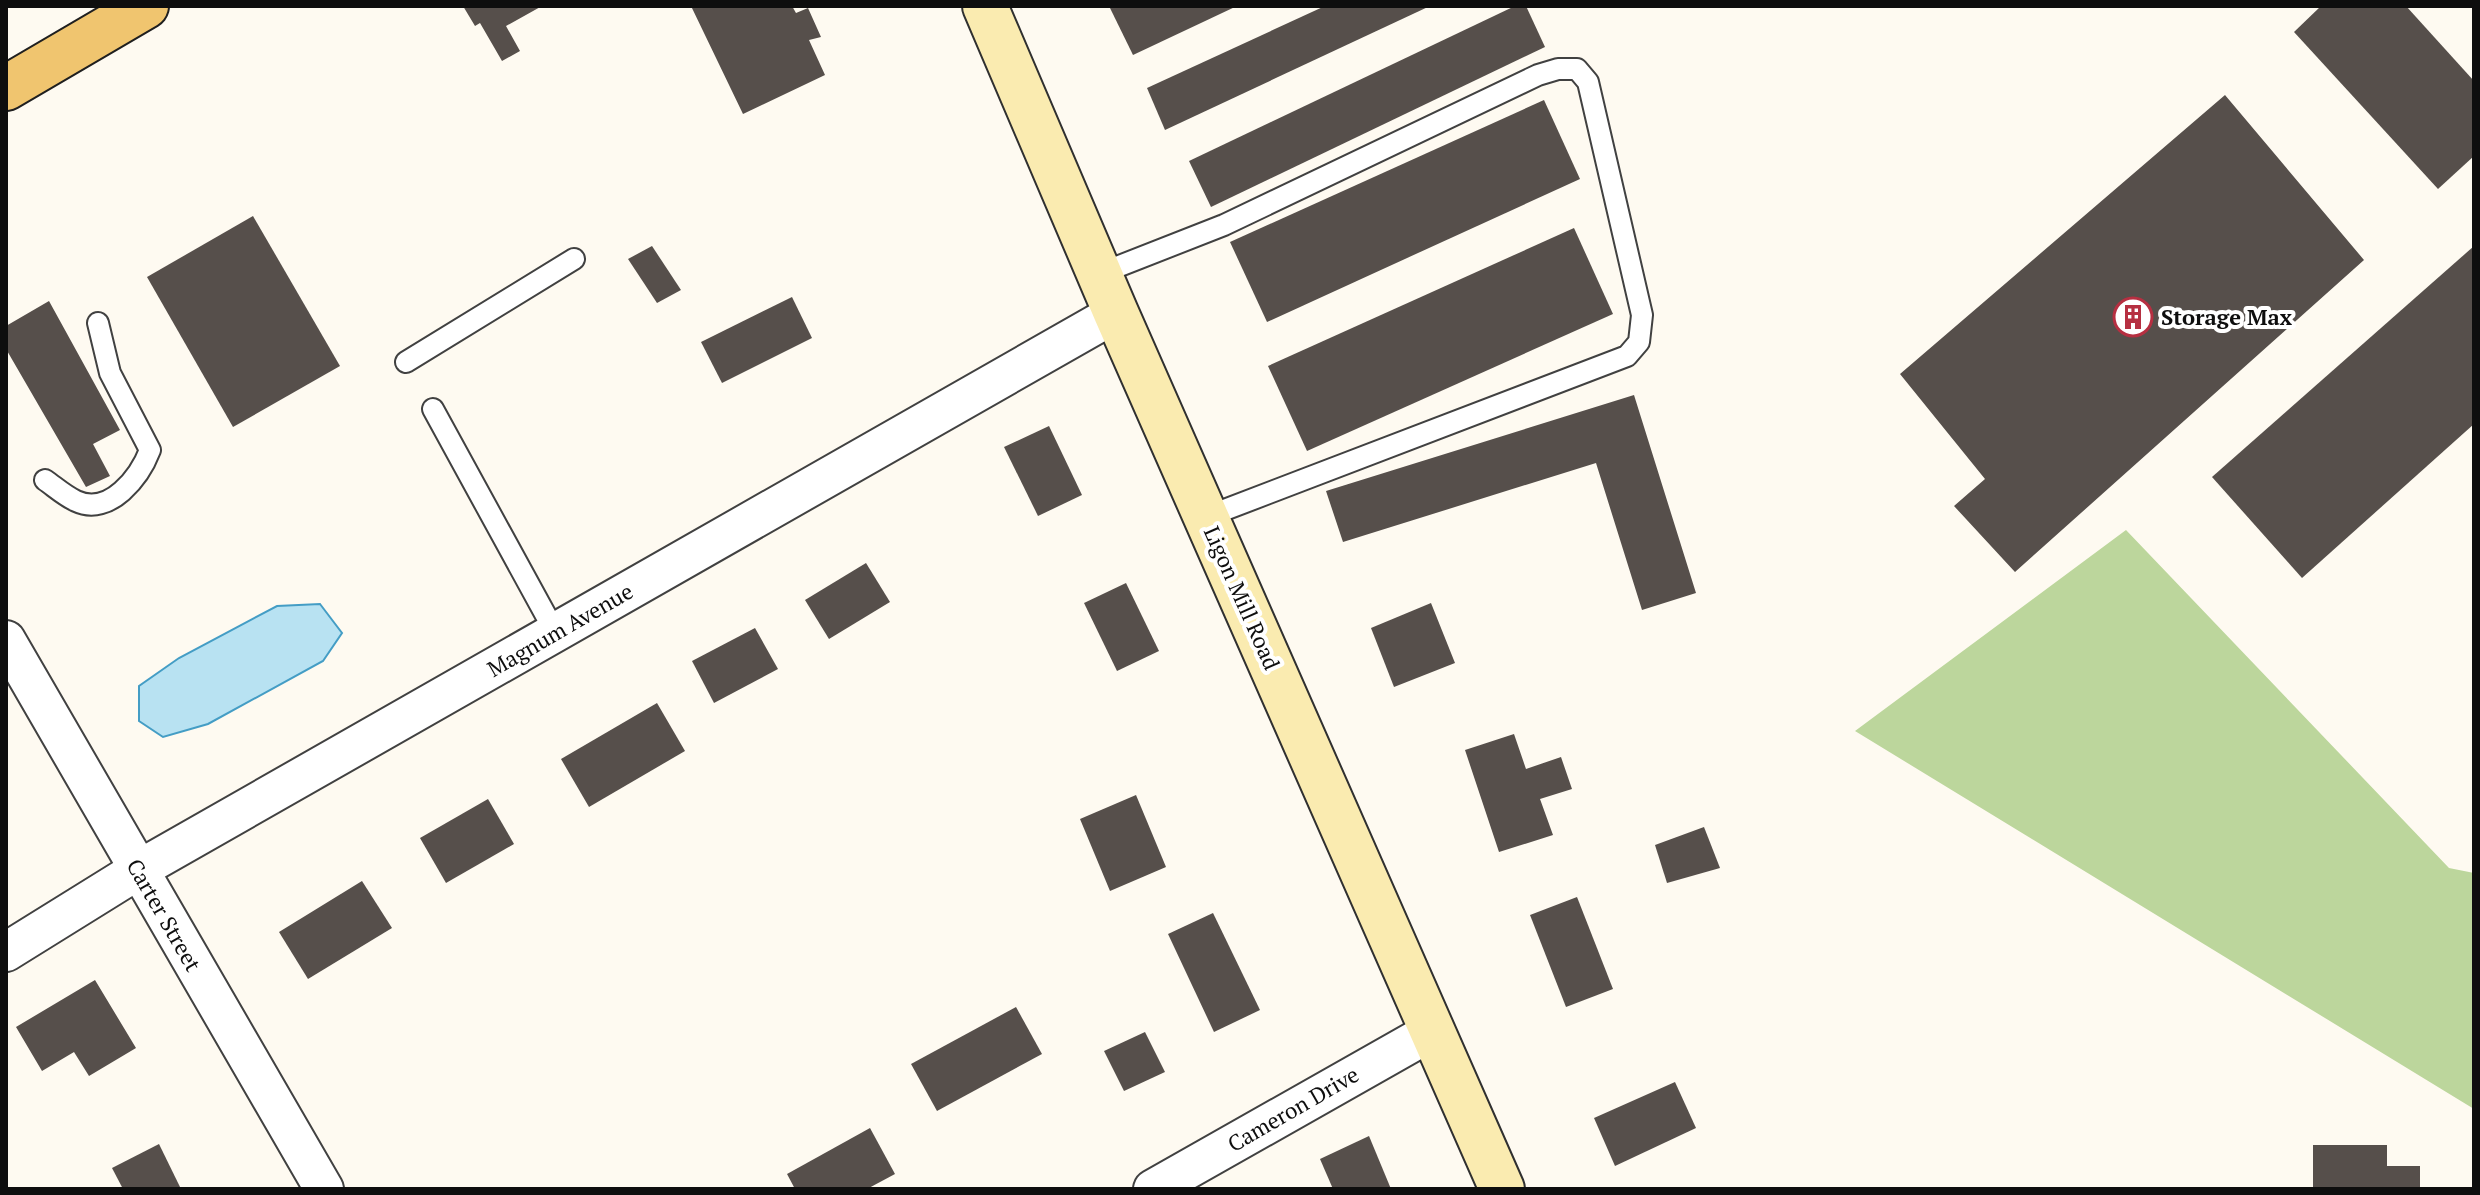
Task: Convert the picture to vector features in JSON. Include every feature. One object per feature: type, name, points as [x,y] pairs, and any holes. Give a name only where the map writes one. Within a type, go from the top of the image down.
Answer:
[{"type":"main road","points":[[6,88],[146,6]]},
{"type":"main road","name":"Ligon Mill Road","points":[[985,6],[1108,294],[1502,1189]]},
{"type":"street","name":"Magnum Avenue","points":[[6,952],[138,870],[555,632],[1108,294]]},
{"type":"street","name":"Carter Street","points":[[6,640],[324,1189]]},
{"type":"street","name":"Cameron Drive","points":[[1153,1189],[1434,1030]]},
{"type":"lane","points":[[1108,294],[1224,225],[1538,75],[1558,69],[1577,69],[1588,82],[1642,315],[1639,342],[1627,356],[1206,517]]},
{"type":"lane","points":[[406,362],[574,259]]},
{"type":"lane","points":[[45,480],[79,503],[101,503],[126,490],[143,469],[150,450],[110,373],[98,323]]},
{"type":"lane","points":[[433,409],[555,632]]},
{"type":"green space","points":[[2126,530],[2449,868],[2474,873],[2474,1109],[1855,731]]},
{"type":"water","points":[[320,604],[342,633],[323,661],[208,724],[163,737],[139,721],[139,686],[179,658],[277,606]]},
{"type":"building","points":[[463,6],[542,6],[506,26],[520,51],[502,61],[480,23],[475,26]]},
{"type":"building","points":[[691,6],[792,6],[796,13],[808,8],[821,37],[809,40],[825,75],[743,114]]},
{"type":"building","points":[[1237,6],[1133,55],[1110,8]]},
{"type":"building","points":[[1325,6],[1430,6],[1165,130],[1147,88]]},
{"type":"building","points":[[1515,6],[1526,6],[1545,47],[1211,207],[1189,161]]},
{"type":"building","points":[[2321,6],[2406,6],[2474,81],[2474,156],[2438,189],[2294,32]]},
{"type":"building","name":"Storage Max","points":[[2225,95],[2364,260],[2015,572],[1954,506],[1985,479],[1900,374]]},
{"type":"building","points":[[1544,100],[1580,179],[1267,322],[1230,242]]},
{"type":"building","points":[[253,216],[340,366],[233,427],[147,277]]},
{"type":"building","points":[[1574,228],[1613,314],[1307,451],[1268,366]]},
{"type":"building","points":[[652,246],[681,290],[657,303],[628,259]]},
{"type":"building","points":[[2474,246],[2474,424],[2302,578],[2212,477]]},
{"type":"building","points":[[792,297],[812,338],[722,383],[701,342]]},
{"type":"building","points":[[49,301],[120,430],[93,444],[110,476],[86,487],[6,349],[6,326]]},
{"type":"building","points":[[1634,395],[1696,593],[1642,610],[1596,463],[1343,542],[1326,491]]},
{"type":"building","points":[[1049,426],[1082,495],[1038,516],[1004,447]]},
{"type":"building","points":[[866,563],[890,602],[829,639],[805,600]]},
{"type":"building","points":[[1126,583],[1159,651],[1117,671],[1084,603]]},
{"type":"building","points":[[1431,603],[1455,663],[1394,687],[1371,628]]},
{"type":"building","points":[[755,628],[778,669],[714,703],[692,661]]},
{"type":"building","points":[[657,703],[685,751],[589,807],[561,759]]},
{"type":"building","points":[[1514,734],[1526,769],[1561,757],[1572,789],[1540,799],[1553,835],[1499,852],[1465,750]]},
{"type":"building","points":[[1136,795],[1166,867],[1110,891],[1080,819]]},
{"type":"building","points":[[488,799],[514,844],[446,883],[420,838]]},
{"type":"building","points":[[1704,827],[1720,868],[1667,883],[1655,845]]},
{"type":"building","points":[[362,881],[392,928],[308,979],[279,932]]},
{"type":"building","points":[[1577,897],[1613,989],[1566,1007],[1530,915]]},
{"type":"building","points":[[1213,913],[1260,1010],[1214,1032],[1168,934]]},
{"type":"building","points":[[95,980],[136,1048],[89,1076],[74,1052],[42,1071],[16,1027]]},
{"type":"building","points":[[1016,1007],[1042,1054],[937,1111],[911,1064]]},
{"type":"building","points":[[1145,1032],[1165,1072],[1124,1091],[1104,1051]]},
{"type":"building","points":[[1675,1082],[1696,1128],[1615,1166],[1594,1118]]},
{"type":"building","points":[[870,1128],[895,1174],[867,1189],[795,1189],[787,1174]]},
{"type":"building","points":[[1369,1136],[1391,1189],[1333,1189],[1320,1159]]},
{"type":"building","points":[[159,1144],[181,1189],[123,1189],[112,1168]]},
{"type":"building","points":[[2313,1145],[2387,1145],[2387,1166],[2420,1166],[2420,1189],[2313,1189]]},
{"type":"place","name":"Storage Max","points":[[2133,317]]}]
